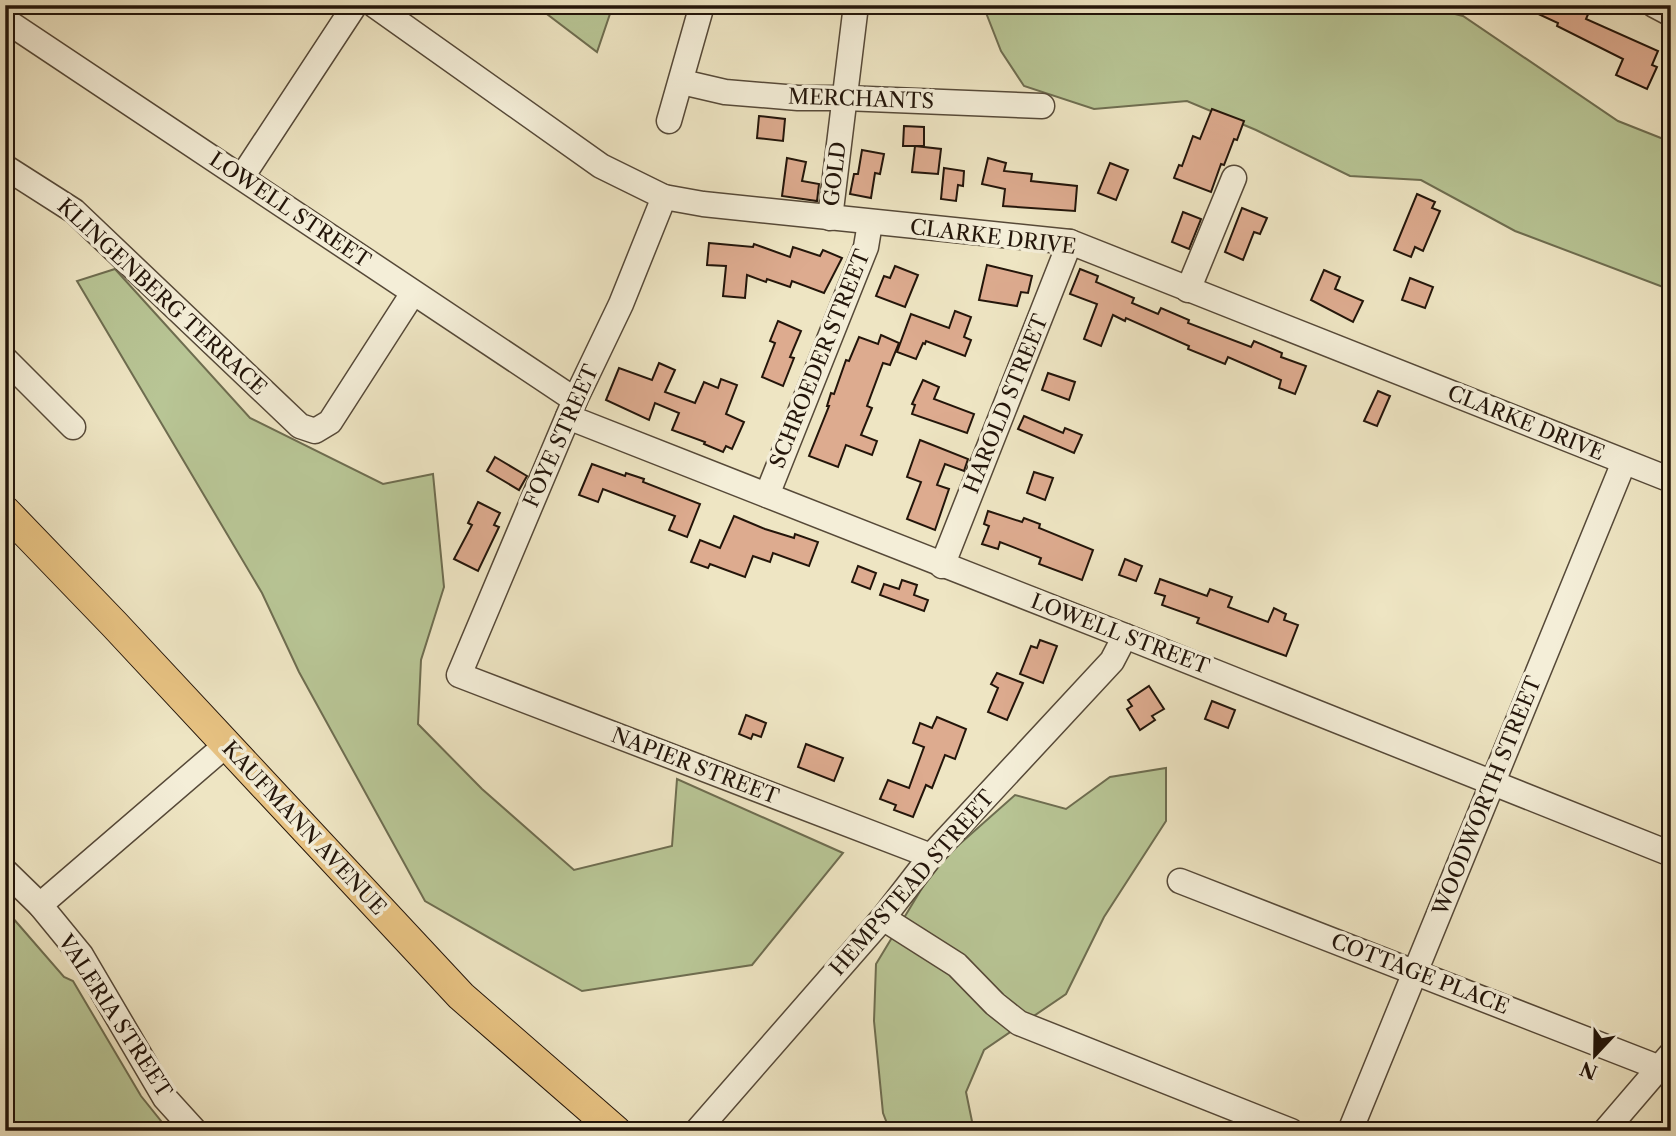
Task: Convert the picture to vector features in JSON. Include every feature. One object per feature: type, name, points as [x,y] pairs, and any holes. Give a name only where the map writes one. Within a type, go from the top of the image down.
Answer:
[{"type":"main road","name":"KAUFMANN AVENUE","points":[[5,511],[461,996],[617,1131]]},
{"type":"street","points":[[242,177],[355,5]]},
{"type":"street","name":"CLARKE DRIVE","points":[[374,5],[601,166],[664,197],[870,223],[1070,242],[1671,480]]},
{"type":"street","points":[[669,121],[702,5]]},
{"type":"street","name":"GOLD","points":[[830,218],[856,5]]},
{"type":"street","points":[[1654,5],[1671,14]]},
{"type":"street","name":"LOWELL STREET","points":[[5,20],[413,293],[571,408],[767,495],[942,566],[1125,635],[1671,854]]},
{"type":"street","name":"MERCHANTS","points":[[682,82],[725,92],[798,98],[1042,106]]},
{"type":"street","name":"KLINGENBERG TERRACE","points":[[9,175],[75,211],[300,426],[315,431],[330,422],[413,293]]},
{"type":"street","points":[[1188,290],[1234,178]]},
{"type":"street","name":"FOYE STREET","points":[[459,675],[571,408],[621,304],[664,197]]},
{"type":"street","name":"SCHROEDER STREET","points":[[767,495],[866,247],[870,223]]},
{"type":"street","name":"HAROLD STREET","points":[[942,566],[1070,242]]},
{"type":"street","points":[[5,359],[73,427]]},
{"type":"street","name":"WOODWORTH STREET","points":[[1350,1131],[1624,462]]},
{"type":"street","name":"HEMPSTEAD STREET","points":[[697,1131],[883,918],[931,856],[1112,661],[1125,635]]},
{"type":"street","name":"NAPIER STREET","points":[[459,675],[931,856]]},
{"type":"street","points":[[40,905],[226,745]]},
{"type":"street","name":"VALERIA STREET","points":[[5,872],[40,905],[81,955],[165,1098],[195,1131]]},
{"type":"street","name":"COTTAGE PLACE","points":[[1180,881],[1417,972],[1665,1061]]},
{"type":"street","points":[[883,918],[957,965],[995,1004],[1020,1023],[1291,1131]]},
{"type":"street","points":[[1605,1131],[1665,1061]]},
{"type":"green space","points":[[535,5],[613,5],[597,52]]},
{"type":"green space","points":[[983,5],[1419,5],[1463,16],[1618,121],[1671,142],[1671,290],[1515,231],[1421,180],[1350,176],[1256,130],[1187,101],[1094,109],[1024,86],[1001,51]]},
{"type":"green space","points":[[115,269],[250,418],[383,484],[433,474],[444,587],[421,660],[418,724],[482,789],[574,870],[672,846],[677,779],[843,853],[752,965],[582,991],[425,901],[299,672],[262,593],[77,281]]},
{"type":"green space","points":[[1166,768],[1166,821],[1104,917],[1066,994],[984,1050],[966,1092],[974,1131],[890,1131],[883,1113],[874,1021],[876,964],[936,865],[1015,795],[1066,809],[1110,777]]},
{"type":"green space","points":[[5,909],[64,977],[73,981],[141,1096],[169,1131],[5,1131]]},
{"type":"building","points":[[1519,5],[1592,5],[1586,19],[1658,51],[1652,65],[1657,67],[1647,89],[1616,75],[1623,59]]},
{"type":"building","points":[[1212,109],[1244,121],[1224,165],[1221,164],[1211,192],[1174,178],[1179,165],[1182,166],[1193,136],[1200,139]]},
{"type":"building","points":[[759,116],[785,119],[783,141],[757,138]]},
{"type":"building","points":[[904,126],[924,127],[924,146],[903,146]]},
{"type":"building","points":[[915,146],[941,149],[938,174],[912,172]]},
{"type":"building","points":[[862,150],[884,154],[880,174],[875,173],[871,198],[850,194],[854,174],[858,174]]},
{"type":"building","points":[[787,158],[806,162],[802,181],[819,184],[817,201],[782,196]]},
{"type":"building","points":[[988,158],[1006,163],[1004,171],[1032,174],[1031,181],[1077,186],[1075,211],[1003,206],[1005,189],[982,184]]},
{"type":"building","points":[[1110,163],[1128,170],[1116,200],[1098,193]]},
{"type":"building","points":[[944,168],[964,171],[963,186],[958,185],[956,201],[941,199]]},
{"type":"building","points":[[1417,194],[1435,202],[1432,208],[1440,211],[1423,251],[1415,247],[1411,257],[1394,250]]},
{"type":"building","points":[[1242,208],[1267,218],[1260,234],[1254,232],[1243,260],[1225,252]]},
{"type":"building","points":[[1183,212],[1201,219],[1189,249],[1172,242]]},
{"type":"building","points":[[709,243],[753,247],[754,244],[790,257],[793,247],[820,256],[823,250],[842,258],[824,293],[792,281],[790,287],[747,275],[745,298],[723,296],[726,266],[707,265]]},
{"type":"building","points":[[987,265],[1032,276],[1028,293],[1021,292],[1017,306],[979,300]]},
{"type":"building","points":[[895,266],[918,275],[905,307],[876,296],[884,276],[890,278]]},
{"type":"building","points":[[1080,269],[1098,276],[1096,282],[1134,298],[1132,303],[1158,314],[1161,308],[1189,320],[1188,323],[1251,347],[1254,341],[1282,353],[1281,357],[1306,366],[1295,394],[1279,388],[1281,380],[1228,357],[1225,364],[1126,318],[1125,321],[1113,315],[1101,346],[1084,339],[1097,304],[1070,294]]},
{"type":"building","points":[[1324,270],[1340,277],[1335,289],[1363,301],[1353,322],[1311,300]]},
{"type":"building","points":[[1410,278],[1433,287],[1425,308],[1402,300]]},
{"type":"building","points":[[955,311],[971,317],[964,337],[971,340],[965,356],[926,341],[916,359],[897,352],[911,314],[949,328]]},
{"type":"building","points":[[778,321],[801,331],[790,357],[794,358],[783,386],[762,377],[775,343],[770,341]]},
{"type":"building","points":[[881,335],[899,343],[890,365],[883,363],[867,406],[872,408],[861,435],[877,441],[872,455],[846,445],[838,467],[809,456],[829,406],[831,393],[834,394],[846,360],[849,361],[859,337],[878,344]]},
{"type":"building","points":[[659,363],[675,370],[665,392],[695,403],[704,382],[718,388],[721,379],[737,385],[726,414],[744,422],[732,449],[726,446],[723,452],[672,430],[679,413],[655,403],[649,420],[606,400],[619,368],[652,380]]},
{"type":"building","points":[[1048,373],[1075,382],[1069,400],[1042,390]]},
{"type":"building","points":[[923,380],[939,387],[934,399],[974,414],[967,433],[912,414],[915,405],[912,404]]},
{"type":"building","points":[[1378,391],[1390,396],[1377,426],[1364,421]]},
{"type":"building","points":[[1024,416],[1063,433],[1065,428],[1082,435],[1074,453],[1018,429]]},
{"type":"building","points":[[920,440],[968,459],[964,471],[945,464],[937,485],[949,489],[935,530],[907,519],[921,482],[907,477]]},
{"type":"building","points":[[495,457],[527,476],[519,490],[487,471]]},
{"type":"building","points":[[592,464],[625,476],[626,473],[644,479],[643,482],[700,504],[687,537],[669,530],[675,516],[603,489],[598,502],[579,495]]},
{"type":"building","points":[[1034,472],[1053,478],[1045,500],[1027,493]]},
{"type":"building","points":[[478,502],[500,513],[494,525],[499,527],[478,571],[454,559],[472,525],[468,523]]},
{"type":"building","points":[[988,511],[1022,522],[1024,518],[1040,524],[1039,528],[1093,550],[1082,580],[1039,564],[1041,558],[1000,542],[998,549],[982,544],[989,526],[984,524]]},
{"type":"building","points":[[734,516],[794,538],[795,534],[818,542],[809,566],[773,553],[770,562],[753,556],[745,577],[710,564],[708,568],[691,562],[700,540],[720,548]]},
{"type":"building","points":[[1125,559],[1142,566],[1136,581],[1119,575]]},
{"type":"building","points":[[858,566],[876,573],[870,589],[852,582]]},
{"type":"building","points":[[1160,579],[1207,596],[1210,589],[1232,597],[1228,607],[1268,622],[1274,608],[1286,614],[1284,620],[1298,625],[1286,656],[1197,623],[1199,618],[1162,605],[1165,596],[1155,593]]},
{"type":"building","points":[[902,580],[917,585],[914,595],[928,600],[924,611],[880,595],[884,584],[899,589]]},
{"type":"building","points":[[1040,640],[1057,646],[1043,683],[1020,674],[1031,646],[1037,648]]},
{"type":"building","points":[[997,673],[1023,683],[1007,720],[988,712],[998,688],[991,684]]},
{"type":"building","points":[[1149,686],[1164,709],[1152,716],[1155,720],[1140,730],[1127,709],[1132,706],[1128,700]]},
{"type":"building","points":[[1212,701],[1235,710],[1228,728],[1205,719]]},
{"type":"building","points":[[746,715],[766,723],[761,737],[753,734],[751,739],[739,734]]},
{"type":"building","points":[[937,717],[966,729],[955,759],[945,755],[932,788],[926,785],[913,817],[894,810],[896,805],[880,799],[888,780],[909,788],[924,747],[913,743],[920,723],[932,728]]},
{"type":"building","points":[[806,744],[843,758],[834,781],[798,767]]}]
